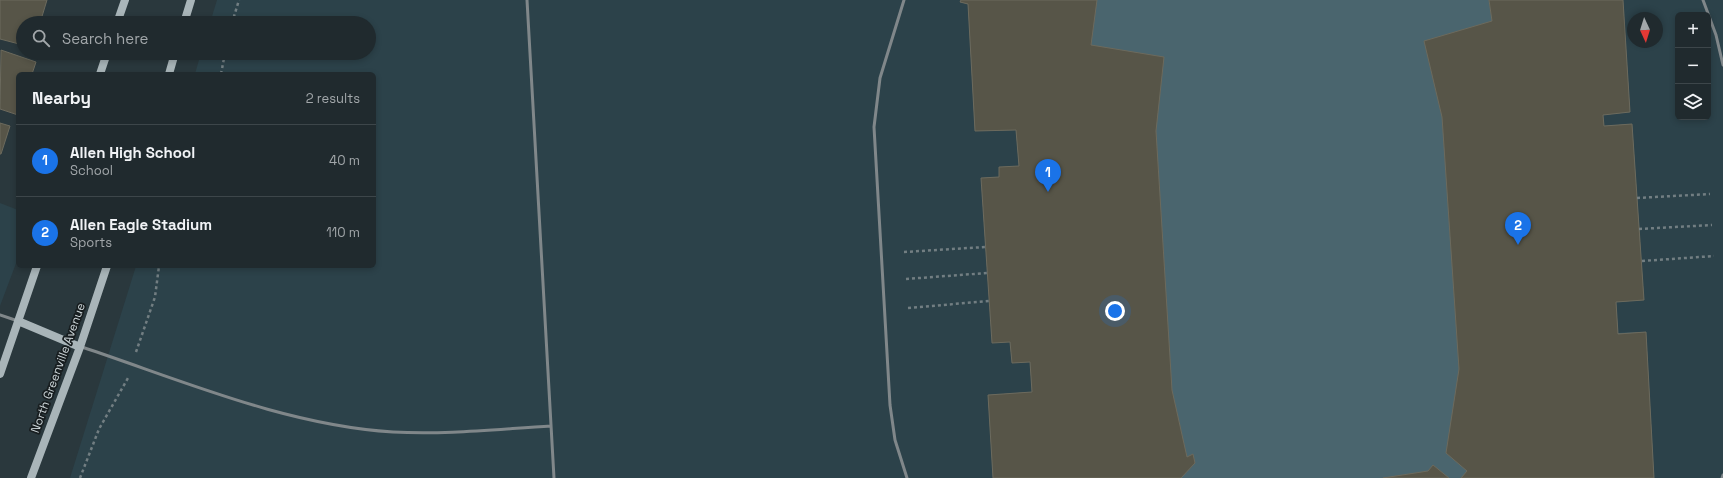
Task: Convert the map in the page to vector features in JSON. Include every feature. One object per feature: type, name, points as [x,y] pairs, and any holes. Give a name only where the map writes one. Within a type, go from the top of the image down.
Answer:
[{"type":"main road","points":[[119,16],[125,0]]},
{"type":"main road","points":[[186,16],[191,0]]},
{"type":"main road","points":[[101,72],[105,60]]},
{"type":"main road","points":[[170,72],[173,60]]},
{"type":"main road","points":[[0,374],[36,268]]},
{"type":"main road","name":"North Greenville Avenue","points":[[31,478],[80,346],[106,268]]},
{"type":"main road","points":[[18,321],[80,346]]},
{"type":"lane","points":[[527,0],[554,478]]},
{"type":"lane","points":[[904,0],[880,78],[874,133],[890,405],[895,440],[907,478]]},
{"type":"lane","points":[[1703,0],[1716,35],[1723,65]]},
{"type":"lane","points":[[0,315],[18,321]]},
{"type":"lane","points":[[80,346],[254,406],[338,425],[410,433],[551,426]]},
{"type":"path","points":[[234,16],[239,0]]},
{"type":"path","points":[[221,72],[224,60]]},
{"type":"path","points":[[1637,198],[1710,194]]},
{"type":"path","points":[[1639,229],[1712,225]]},
{"type":"path","points":[[904,252],[985,247]]},
{"type":"path","points":[[1642,261],[1714,256]]},
{"type":"path","points":[[906,279],[987,273]]},
{"type":"path","points":[[908,308],[989,301]]},
{"type":"shaded area","points":[[217,0],[1723,0],[1723,478],[70,478],[135,268],[376,268],[376,72],[196,72],[199,60],[376,60],[376,16],[212,16]]},
{"type":"shaded area","points":[[961,0],[1623,0],[1630,112],[1603,115],[1604,126],[1632,124],[1644,300],[1616,302],[1618,333],[1646,332],[1654,478],[993,478],[988,395],[1032,392],[1030,362],[1012,363],[1010,342],[992,342],[981,178],[999,177],[1019,166],[1016,130],[975,131],[968,4],[960,2]]},
{"type":"shaded area","points":[[0,203],[16,209],[16,263],[0,306]]},
{"type":"building","points":[[0,0],[47,0],[42,16],[16,16],[16,43],[0,39]]},
{"type":"building","points":[[961,0],[1097,0],[1091,45],[1164,57],[1156,131],[1172,390],[1187,457],[1193,454],[1195,463],[1181,478],[993,478],[988,395],[1032,392],[1030,362],[1012,363],[1010,342],[992,343],[981,178],[999,177],[999,167],[1019,166],[1016,130],[975,131],[968,4],[960,2]]},
{"type":"building","points":[[1489,0],[1623,0],[1630,112],[1603,115],[1604,126],[1632,124],[1644,300],[1616,302],[1618,334],[1646,332],[1654,478],[1461,478],[1467,471],[1446,453],[1459,369],[1442,117],[1424,41],[1492,21]]},
{"type":"building","points":[[1,50],[16,55],[16,60],[30,60],[36,62],[33,72],[16,72],[16,114],[0,109]]},
{"type":"building","points":[[0,123],[10,126],[1,154],[0,154]]},
{"type":"building","points":[[1433,465],[1449,478],[1383,478],[1428,471]]},
{"type":"place","name":"Allen High School","points":[[1048,192]]},
{"type":"place","name":"Allen Eagle Stadium","points":[[1518,245]]}]
